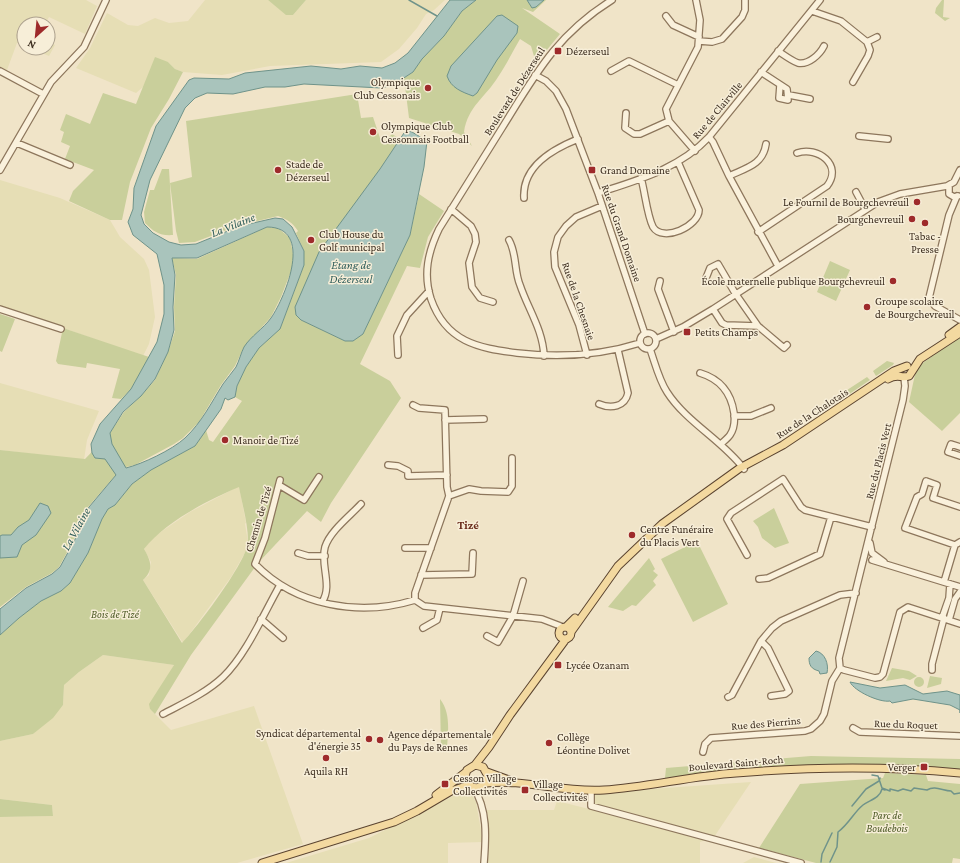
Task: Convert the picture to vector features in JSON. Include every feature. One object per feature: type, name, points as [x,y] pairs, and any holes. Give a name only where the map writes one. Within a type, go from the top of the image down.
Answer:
[{"type":"main road","name":"Rue de la Chalotais","points":[[476,765],[542,670],[564,632],[606,581],[652,532],[740,470],[890,377],[906,372],[915,357],[960,326]]},
{"type":"main road","points":[[906,372],[922,357],[960,333]]},
{"type":"main road","points":[[262,863],[394,822],[418,811],[451,791],[471,786],[479,788],[485,784],[488,778],[485,760],[489,747]]},
{"type":"main road","points":[[394,822],[423,805],[466,772],[470,767],[476,765],[486,770]]},
{"type":"main road","name":"Boulevard Saint-Roch","points":[[485,784],[514,783],[555,789],[590,791],[735,773],[808,769],[854,768],[960,773]]},
{"type":"main road","name":"Boulevard Saint-Roch","points":[[486,770],[514,783]]},
{"type":"main road","points":[[466,772],[465,779],[471,786]]},
{"type":"street","points":[[0,170],[51,82],[84,47],[106,0]]},
{"type":"street","name":"Boulevard de Dézerseul","points":[[612,0],[592,12],[558,44],[535,75],[439,229],[429,253],[427,266],[429,291],[439,315],[451,330],[461,338],[481,348],[544,356],[586,355],[618,350],[640,343]]},
{"type":"street","points":[[695,151],[670,121],[667,115],[667,104],[692,60],[699,39],[700,20],[696,0]]},
{"type":"street","points":[[666,16],[673,25],[699,39],[712,42],[722,38],[742,17],[745,10],[745,0]]},
{"type":"street","name":"Rue de Clairville","points":[[598,192],[663,171],[695,151],[709,137],[820,0]]},
{"type":"street","points":[[812,11],[841,21],[867,42],[870,50],[868,56],[853,82]]},
{"type":"street","points":[[841,21],[848,16]]},
{"type":"street","points":[[867,42],[877,37]]},
{"type":"street","points":[[778,51],[798,63],[805,63],[820,54],[824,46]]},
{"type":"street","points":[[612,71],[629,61],[678,85]]},
{"type":"street","points":[[0,71],[43,94]]},
{"type":"street","points":[[761,72],[787,89],[789,95],[788,100],[778,98],[780,85]]},
{"type":"street","name":"Rue du Grand Domaine","points":[[535,75],[546,81],[556,91],[566,109],[598,192],[645,334]]},
{"type":"street","points":[[789,95],[810,99]]},
{"type":"street","points":[[626,113],[625,128],[634,134],[640,134],[670,121]]},
{"type":"street","points":[[859,136],[888,139]]},
{"type":"street","points":[[709,137],[713,142],[758,232],[778,266]]},
{"type":"street","points":[[524,198],[524,190],[528,178],[543,157],[557,147],[578,139]]},
{"type":"street","points":[[16,143],[70,166]]},
{"type":"street","points":[[729,176],[760,160],[764,156],[766,144]]},
{"type":"street","points":[[758,232],[827,186],[831,180],[832,166],[828,159],[821,154],[805,150],[797,153]]},
{"type":"street","points":[[641,178],[653,227],[659,232],[670,234],[693,224],[699,216],[699,210],[678,162]]},
{"type":"street","points":[[960,170],[951,184],[949,215],[929,298],[932,304],[947,314],[960,320]]},
{"type":"street","points":[[656,339],[674,332],[712,309],[865,209],[894,195],[935,190],[951,184],[960,184]]},
{"type":"street","points":[[935,190],[958,196],[949,215]]},
{"type":"street","points":[[856,192],[865,209]]},
{"type":"street","name":"Rue de la Chesnaie","points":[[586,355],[579,324],[555,267],[554,252],[558,237],[566,226],[576,217],[602,206]]},
{"type":"street","points":[[451,209],[471,226],[475,234],[476,242],[469,262],[472,287],[480,298],[493,302]]},
{"type":"street","points":[[509,240],[514,249],[515,266],[519,285],[539,333],[544,356]]},
{"type":"street","points":[[706,278],[710,268],[718,264],[735,293],[758,326],[784,348],[786,345]]},
{"type":"street","points":[[660,281],[658,289],[674,332]]},
{"type":"street","points":[[398,355],[397,336],[403,322],[410,310],[429,291]]},
{"type":"street","points":[[0,309],[61,329]]},
{"type":"street","points":[[712,309],[722,323],[726,325],[758,326]]},
{"type":"street","points":[[947,314],[960,326]]},
{"type":"street","points":[[650,349],[643,347],[640,343],[640,338],[645,334],[651,334],[656,339]]},
{"type":"street","points":[[650,349],[654,346],[656,339]]},
{"type":"street","points":[[650,349],[666,390],[672,399],[686,415],[721,444],[732,457],[740,470]]},
{"type":"street","points":[[599,404],[610,407],[623,403],[627,398],[628,393],[618,350]]},
{"type":"street","name":"Rue du Placis Vert","points":[[870,556],[869,541],[904,400],[906,372]]},
{"type":"street","points":[[700,373],[711,376],[728,391],[732,400],[734,416],[733,428],[729,436],[721,444]]},
{"type":"street","points":[[412,405],[419,408],[445,410],[449,496],[421,575],[414,600]]},
{"type":"street","points":[[734,416],[751,416],[771,408]]},
{"type":"street","points":[[445,420],[484,419]]},
{"type":"street","points":[[960,447],[951,444],[948,452],[960,456]]},
{"type":"street","points":[[449,496],[469,489],[508,492],[512,486],[512,458]]},
{"type":"street","points":[[388,465],[398,466],[408,471],[408,476],[447,475]]},
{"type":"street","name":"Chemin de Tizé","points":[[280,585],[255,564],[265,538],[280,483],[304,500],[319,477]]},
{"type":"street","points":[[747,555],[727,519],[731,513],[783,479],[801,507],[805,510],[872,527]]},
{"type":"street","points":[[932,498],[937,485],[926,481],[922,494],[917,497],[905,528],[958,544],[947,583],[949,598],[945,619],[932,664],[932,670]]},
{"type":"street","points":[[922,494],[960,507]]},
{"type":"street","points":[[322,602],[326,595],[325,550],[328,540],[361,504]]},
{"type":"street","points":[[759,579],[768,578],[820,554],[831,517]]},
{"type":"street","points":[[405,548],[431,548]]},
{"type":"street","points":[[298,553],[308,556],[325,556]]},
{"type":"street","points":[[421,575],[472,574],[473,553]]},
{"type":"street","points":[[870,556],[886,563],[960,587]]},
{"type":"street","name":"Rue des Pierrins","points":[[703,752],[705,744],[711,738],[806,731],[811,729],[820,721],[824,714],[832,681],[840,668],[839,658],[856,593],[861,567],[870,556]]},
{"type":"street","points":[[487,636],[498,642],[513,616],[523,581]]},
{"type":"street","points":[[163,714],[204,692],[224,676],[243,653],[280,585],[305,597],[337,606],[356,609],[401,605],[414,600]]},
{"type":"street","points":[[945,619],[960,592]]},
{"type":"street","points":[[728,697],[732,696],[761,640],[772,628],[781,621],[840,595],[856,593]]},
{"type":"street","points":[[414,600],[424,606],[542,619],[551,622],[564,632]]},
{"type":"street","points":[[840,668],[875,678],[880,677],[883,674],[900,612],[903,608],[908,607],[960,624]]},
{"type":"street","points":[[423,628],[437,620],[440,608]]},
{"type":"street","points":[[261,619],[283,638]]},
{"type":"street","points":[[761,640],[768,648],[789,691],[785,694],[771,696]]},
{"type":"street","name":"Rue du Roquet","points":[[853,728],[860,732],[960,736]]},
{"type":"street","points":[[484,863],[486,837],[481,800],[485,784]]},
{"type":"street","points":[[471,786],[481,800]]},
{"type":"street","points":[[590,791],[591,806],[801,863]]},
{"type":"shaded area","points":[[0,0],[86,0],[97,6],[85,34],[56,20],[56,16],[16,16],[16,46],[7,70],[0,68]]},
{"type":"shaded area","points":[[205,0],[268,0],[287,15],[293,15],[306,0],[445,0],[434,10],[426,14],[417,28],[399,49],[381,62],[270,66],[222,75],[183,72],[175,69],[168,62],[152,67],[143,87],[136,93],[76,68],[90,48],[107,13],[128,25],[138,26],[155,18],[169,23],[188,21]]},
{"type":"shaded area","points":[[0,180],[60,198],[110,220],[120,237],[144,259],[149,270],[155,317],[149,344],[143,356],[0,306]]},
{"type":"shaded area","points":[[0,383],[99,411],[87,440],[84,460],[0,450]]},
{"type":"shaded area","points":[[242,401],[261,417],[266,427],[297,445],[314,422],[248,520],[268,485],[246,462],[212,445]]},
{"type":"shaded area","points":[[239,486],[248,542],[246,551],[231,577],[183,643],[143,580],[149,575],[151,562],[144,549],[152,538],[190,512]]},
{"type":"shaded area","points":[[103,655],[174,665],[150,709],[171,730],[254,706],[303,844],[237,863],[0,863],[0,817],[53,816],[52,805],[0,799],[0,741],[33,734],[63,705],[64,685]]},
{"type":"shaded area","points":[[751,782],[714,837],[700,842],[700,863],[488,863],[489,841],[487,810],[554,810],[557,801],[593,810],[594,793]]},
{"type":"shaded area","points":[[461,792],[472,795],[476,802],[483,842],[448,843],[448,863],[286,863],[369,838]]},
{"type":"shaded area","points":[[754,857],[776,863],[743,863]]},
{"type":"green space","points":[[268,0],[306,0],[293,15],[286,15]]},
{"type":"green space","points":[[476,0],[527,0],[536,7],[546,0],[533,12],[522,8],[560,34],[536,63],[531,46],[520,39],[498,77],[469,115],[464,132],[472,146],[459,134],[409,118],[404,78],[413,72],[422,59],[444,36],[462,11]]},
{"type":"green space","points":[[942,0],[944,0],[943,17],[950,18],[945,21],[935,13],[936,8]]},
{"type":"green space","points":[[155,57],[168,62],[175,69],[183,72],[169,99],[151,128],[130,182],[122,220],[110,220],[69,201],[73,191],[94,170],[65,159],[70,146],[61,142],[64,132],[60,130],[66,114],[90,124],[103,93],[136,104]]},
{"type":"green space","name":"Bois de Tizé","points":[[357,94],[361,118],[373,117],[382,144],[392,134],[400,139],[380,169],[296,315],[301,320],[345,341],[363,334],[410,235],[419,194],[444,211],[428,237],[420,268],[407,266],[360,364],[390,381],[401,398],[331,503],[321,522],[307,511],[258,563],[191,655],[155,714],[150,709],[149,704],[174,665],[103,655],[64,685],[63,705],[53,718],[33,734],[0,741],[0,635],[41,601],[61,591],[70,583],[88,553],[102,519],[108,509],[115,505],[132,484],[151,470],[195,446],[206,430],[209,440],[213,442],[242,401],[235,397],[237,386],[246,367],[259,348],[280,329],[304,265],[304,251],[296,233],[298,231],[290,222],[278,216],[240,225],[195,242],[179,243],[170,183],[192,177],[186,121]],"holes":[[[239,487],[248,534],[246,550],[240,563],[221,594],[182,643],[143,580],[149,573],[150,569],[150,561],[144,549],[153,539],[175,521],[214,498]]]},
{"type":"green space","points":[[162,169],[169,169],[173,235],[158,233],[145,223],[144,212],[150,190],[154,190]]},
{"type":"green space","points":[[267,227],[278,228],[290,238],[293,254],[293,266],[281,297],[271,317],[244,347],[235,366],[221,385],[199,422],[183,438],[174,444],[135,465],[126,467],[115,476],[88,507],[81,519],[77,534],[59,567],[52,573],[26,587],[0,607],[0,450],[85,459],[110,433],[124,412],[155,380],[168,352],[175,331],[174,307],[176,275],[172,258],[197,259]]},
{"type":"green space","points":[[830,261],[850,270],[836,301],[817,292]]},
{"type":"green space","points":[[0,314],[15,319],[2,352],[0,351]]},
{"type":"green space","points":[[63,328],[149,357],[131,389],[121,399],[112,398],[120,369],[87,363],[86,368],[58,364],[56,361]]},
{"type":"green space","points":[[960,336],[960,413],[942,431],[909,402],[916,370],[920,365]]},
{"type":"green space","points":[[887,361],[894,363],[876,376],[873,371]]},
{"type":"green space","points":[[867,377],[870,380],[845,397],[844,392]]},
{"type":"green space","points":[[774,508],[789,543],[775,548],[762,538],[758,527],[753,521]]},
{"type":"green space","points":[[697,541],[728,604],[693,622],[661,559]]},
{"type":"green space","points":[[649,558],[655,569],[653,571],[658,575],[653,581],[656,585],[636,606],[632,605],[623,611],[608,607]]},
{"type":"green space","points":[[892,668],[909,671],[917,676],[910,680],[903,678],[886,681]]},
{"type":"green space","points":[[930,676],[942,678],[941,684],[927,688]]},
{"type":"green space","points":[[919,677],[924,682],[919,687],[914,682]]},
{"type":"green space","points":[[440,699],[444,704],[448,722],[447,748],[441,749]]},
{"type":"green space","points":[[811,756],[960,759],[960,770],[781,767],[738,769],[665,778],[666,768]]},
{"type":"green space","name":"Parc de Boudebois","points":[[885,773],[926,775],[928,781],[960,784],[960,859],[953,858],[952,863],[816,863],[759,848],[800,784],[883,778]]},
{"type":"green space","points":[[0,799],[52,805],[53,816],[0,817]]},
{"type":"water","name":"La Vilaine","points":[[450,0],[476,0],[462,11],[444,36],[422,59],[413,72],[393,85],[381,88],[304,84],[285,87],[265,87],[233,94],[207,93],[195,98],[185,108],[150,180],[141,215],[144,224],[153,233],[169,242],[181,245],[196,244],[240,226],[275,218],[283,219],[292,227],[304,251],[304,265],[280,329],[259,348],[246,367],[237,386],[235,397],[228,400],[225,398],[221,409],[195,446],[151,470],[132,484],[115,505],[108,509],[102,519],[88,553],[70,583],[61,591],[41,601],[0,635],[0,609],[26,588],[52,574],[60,567],[78,534],[82,520],[89,507],[116,475],[105,459],[95,458],[92,453],[91,444],[100,424],[131,389],[157,342],[164,314],[164,285],[157,254],[133,235],[128,222],[133,209],[134,188],[156,126],[189,80],[194,78],[229,79],[245,73],[311,66],[341,69],[360,66],[382,68],[395,63],[408,53]],"holes":[[[267,227],[281,230],[290,238],[293,250],[292,264],[289,280],[271,318],[244,347],[236,367],[191,432],[179,443],[165,452],[126,468],[112,444],[110,433],[123,412],[141,396],[155,379],[168,352],[174,330],[173,307],[175,275],[172,258],[197,258]]]},
{"type":"water","points":[[527,0],[544,0],[536,7],[532,8]]},
{"type":"water","points":[[502,15],[518,26],[517,33],[497,60],[477,93],[473,96],[454,87],[447,76],[451,66],[497,16]]},
{"type":"water","name":"Étang de Dézerseul","points":[[408,131],[427,141],[424,167],[410,235],[363,334],[353,341],[345,341],[301,320],[296,315],[295,307],[319,252],[380,169],[404,133]]},
{"type":"water","points":[[40,503],[48,506],[51,513],[36,535],[22,545],[17,557],[0,558],[0,536],[11,535],[18,527],[29,520]]},
{"type":"water","points":[[816,651],[822,654],[826,659],[827,673],[820,674],[819,671],[812,668],[809,663],[809,658]]},
{"type":"water","points":[[850,682],[880,688],[905,685],[923,694],[947,691],[960,695],[960,710],[950,705],[913,699],[892,703],[890,701],[880,700],[857,689]]},
{"type":"waterway","points":[[409,0],[437,16]]},
{"type":"waterway","points":[[872,775],[878,776],[882,788],[890,791],[890,789],[898,791],[903,789],[911,791],[914,788],[927,790],[936,788],[951,791],[954,794],[960,793]]},
{"type":"waterway","points":[[852,806],[866,789],[879,781],[880,778]]},
{"type":"waterway","points":[[830,862],[837,847],[838,832],[863,805],[877,797],[882,789],[885,790]]},
{"type":"waterway","points":[[821,862],[822,854],[832,833]]},
{"type":"place","name":"Dézerseul","points":[[558,51]]},
{"type":"place","name":"Olympique Club Cessonais","points":[[428,88]]},
{"type":"place","name":"Olympique Club Cessonnais Football","points":[[373,132]]},
{"type":"place","name":"Stade de Dézerseul","points":[[278,170]]},
{"type":"place","name":"Grand Domaine","points":[[592,170]]},
{"type":"place","name":"Le Fournil de Bourgchevreuil","points":[[917,202]]},
{"type":"place","name":"Bourgchevreuil","points":[[912,219]]},
{"type":"place","name":"Tabac - Presse","points":[[925,223]]},
{"type":"place","name":"Club House du Golf municipal","points":[[311,240]]},
{"type":"place","name":"École maternelle publique Bourgchevreuil","points":[[893,281]]},
{"type":"place","name":"Groupe scolaire de Bourgchevreuil","points":[[867,307]]},
{"type":"place","name":"Petits Champs","points":[[687,332]]},
{"type":"place","name":"Manoir de Tizé","points":[[225,440]]},
{"type":"place","name":"Centre Funéraire du Placis Vert","points":[[632,535]]},
{"type":"place","name":"Lycée Ozanam","points":[[558,665]]},
{"type":"place","name":"Syndicat départemental d'énergie 35","points":[[369,739]]},
{"type":"place","name":"Agence départementale du Pays de Rennes","points":[[380,740]]},
{"type":"place","name":"Collège Léontine Dolivet","points":[[549,743]]},
{"type":"place","name":"Aquila RH","points":[[326,758]]},
{"type":"place","name":"Verger","points":[[924,767]]},
{"type":"place","name":"Cesson Village Collectivités","points":[[445,784]]},
{"type":"place","name":"Village Collectivités","points":[[525,790]]},
{"type":"district","name":"Tizé","points":[[468,525]]}]
